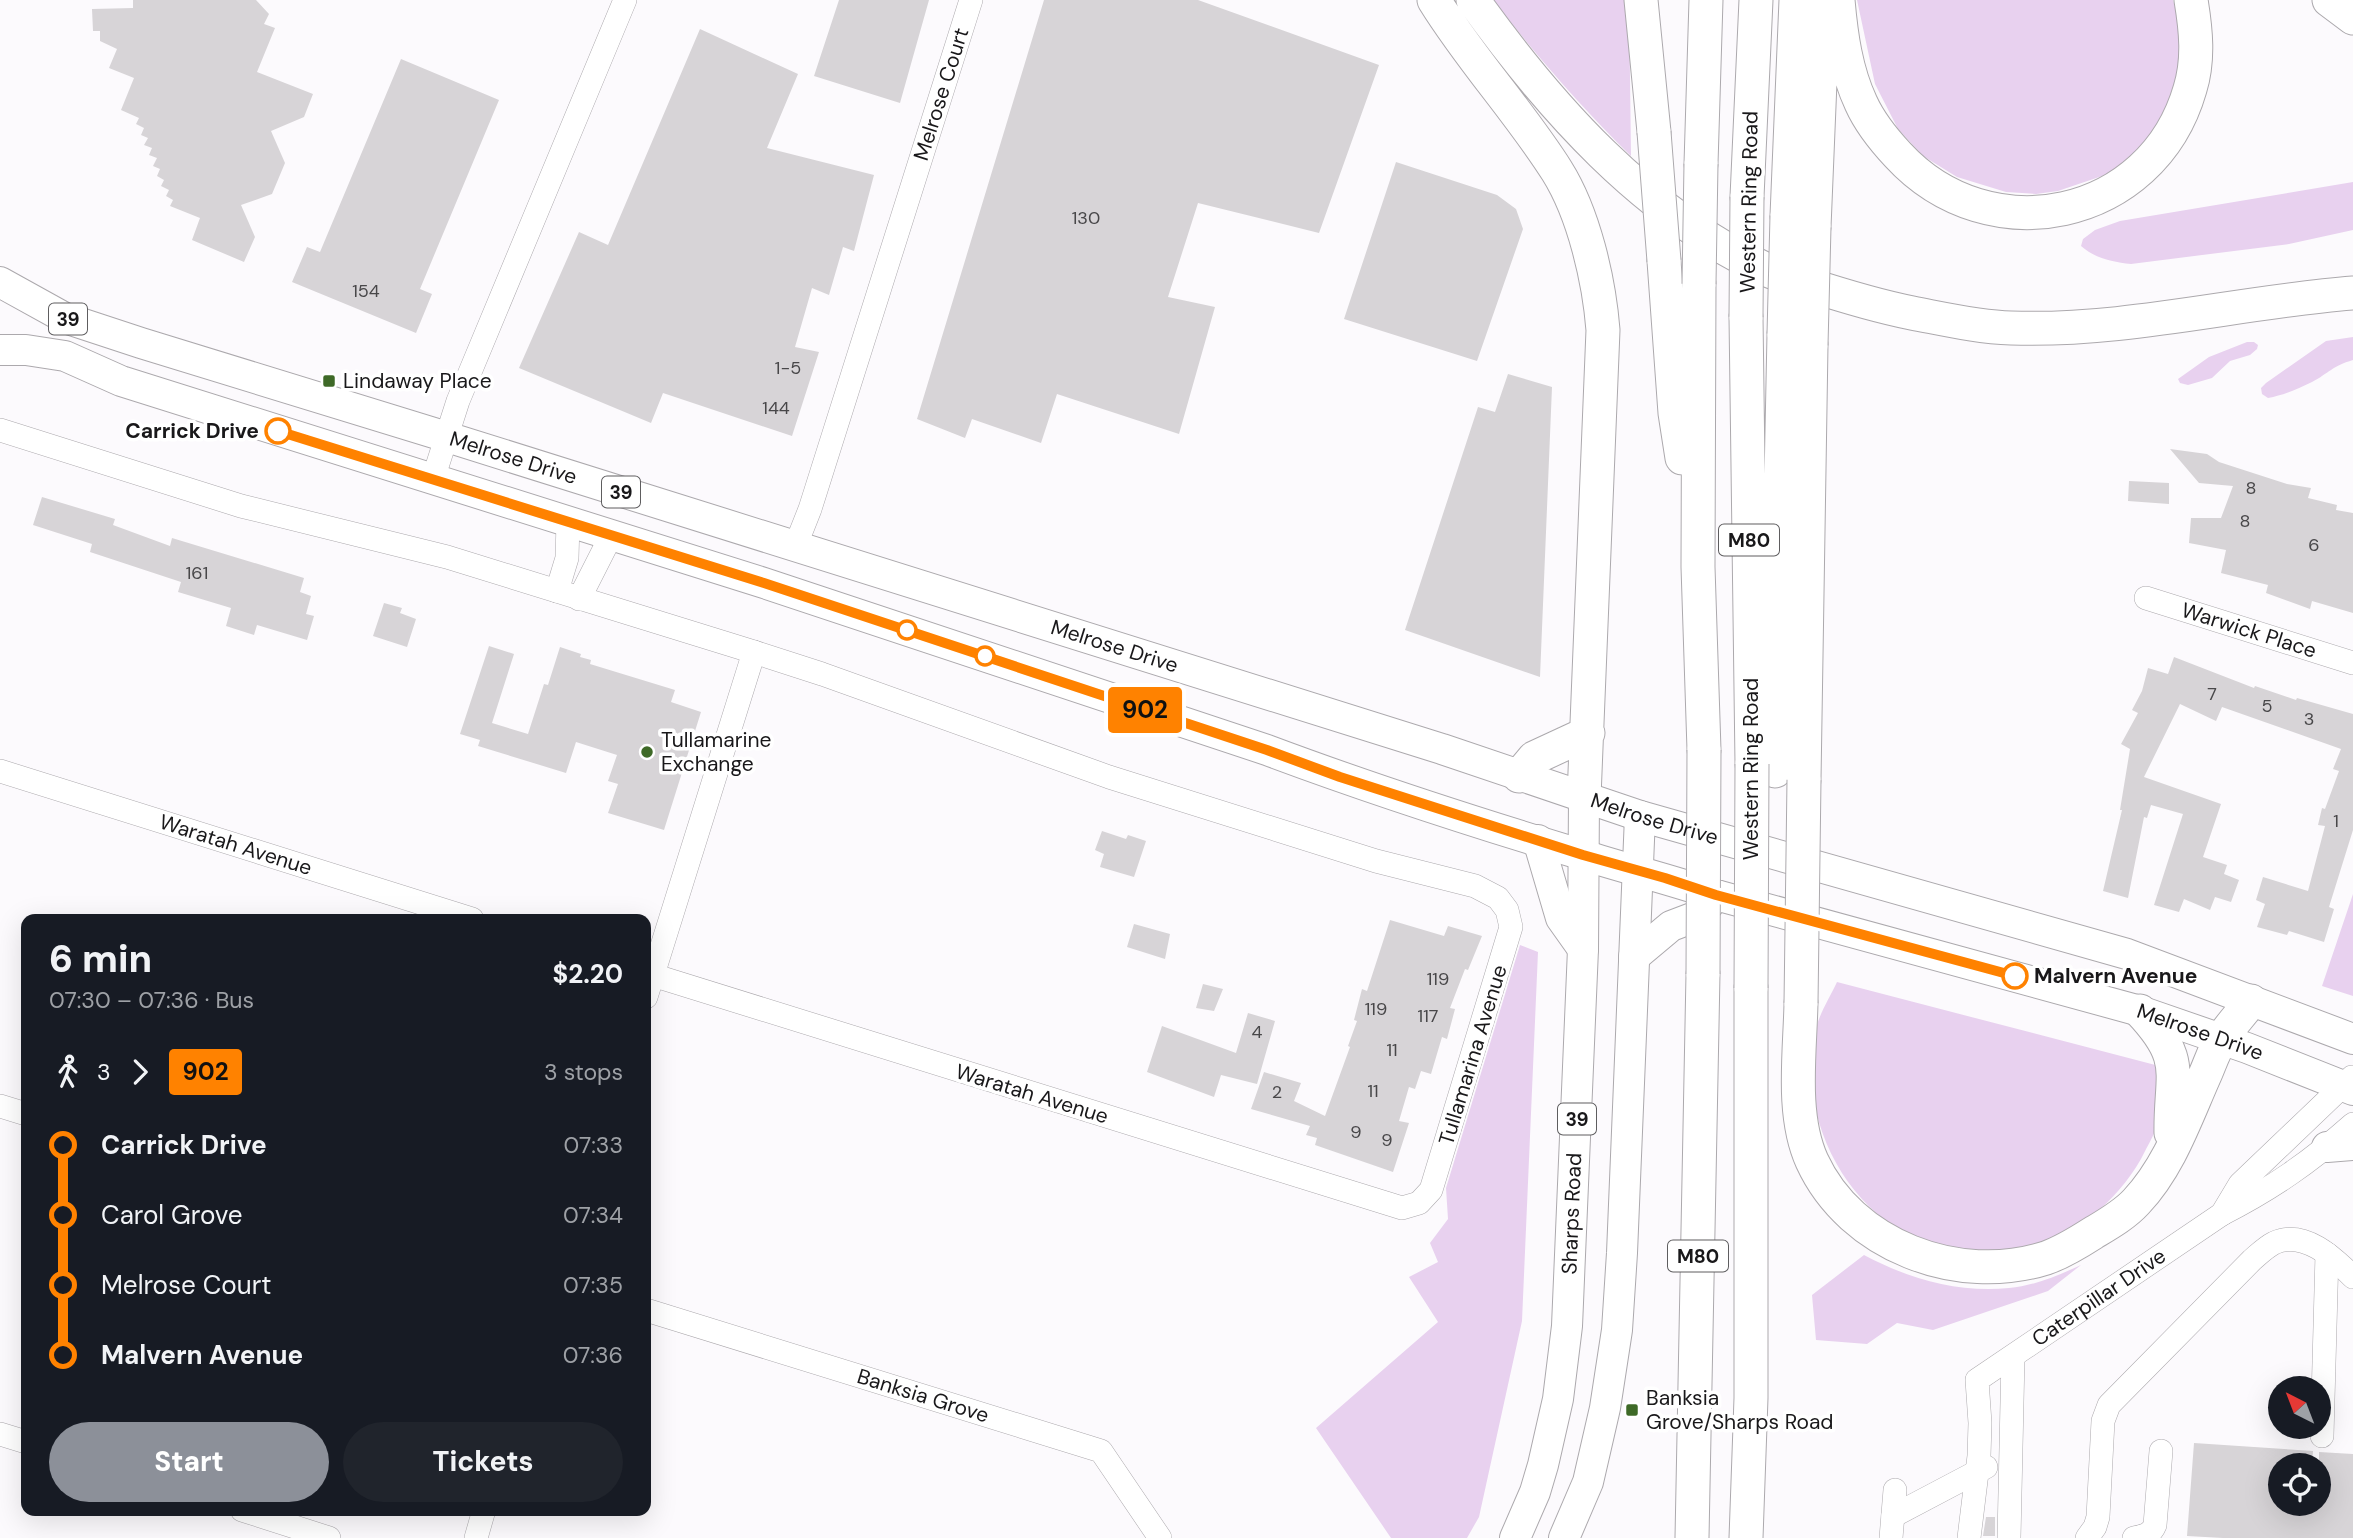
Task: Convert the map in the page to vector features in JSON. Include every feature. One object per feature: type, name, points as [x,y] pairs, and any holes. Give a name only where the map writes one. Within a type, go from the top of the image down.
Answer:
[{"type":"highway","points":[[1434,0],[1457,36],[1558,173],[1578,216],[1601,299],[1603,330],[1584,797]]},
{"type":"highway","points":[[1473,0],[1499,37],[1567,118],[1667,210],[1716,243],[1766,270],[1828,291],[1887,308],[1947,320],[2010,328],[2142,320],[2265,302],[2353,293]]},
{"type":"highway","points":[[1641,0],[1654,132],[1675,413],[1698,568]]},
{"type":"highway","name":"M80","points":[[1692,1538],[1703,974],[1704,750],[1698,568],[1700,164],[1706,0]]},
{"type":"highway","name":"Western Ring Road","points":[[1746,1538],[1751,1398],[1775,995],[1777,771],[1746,317],[1747,197],[1756,0]]},
{"type":"highway","points":[[1796,0],[1800,221],[1777,771],[1775,995],[1802,1129],[1811,1160],[1841,1206],[1884,1240],[1918,1254],[1947,1263],[1978,1266],[2015,1265],[2047,1257],[2077,1244],[2135,1204],[2172,1150],[2221,1039],[2251,1000]]},
{"type":"highway","points":[[1800,221],[1824,0]]},
{"type":"highway","points":[[1838,0],[1844,48],[1860,103],[1874,127],[1909,167],[1943,191],[1979,208],[2038,214],[2077,206],[2114,189],[2147,162],[2171,133],[2184,106],[2194,69],[2196,46],[2191,0]]},
{"type":"highway","points":[[2329,0],[2353,18]]},
{"type":"highway","points":[[1519,776],[1534,758],[1588,733]]},
{"type":"highway","points":[[2140,1011],[2161,1034],[2173,1058],[2172,1150]]},
{"type":"main road","name":"Melrose Drive","points":[[0,282],[65,318],[1442,749],[1640,816],[2127,954],[2353,1039]]},
{"type":"main road","name":"Melrose Drive","points":[[0,350],[26,350],[65,356],[121,381],[612,534],[1267,750],[1340,777],[1583,855],[1716,895],[2140,1011],[2350,1084]]},
{"type":"main road","points":[[972,652],[986,607]]},
{"type":"main road","name":"Sharps Road","points":[[1515,1538],[1535,1492],[1558,1399],[1567,1326],[1583,949],[1584,797]]},
{"type":"main road","name":"39","points":[[1564,1538],[1588,1482],[1602,1420],[1617,1330],[1640,816]]},
{"type":"main road","points":[[1538,840],[1560,918],[1583,949]]},
{"type":"main road","points":[[1634,957],[1671,926],[1700,915],[1716,895]]},
{"type":"main road","points":[[1535,1492],[1576,1511]]},
{"type":"street","points":[[433,479],[458,401],[625,0]]},
{"type":"street","name":"Melrose Court","points":[[795,547],[814,496],[971,0]]},
{"type":"street","points":[[0,430],[242,506],[447,557],[754,652],[651,973]]},
{"type":"street","points":[[557,591],[567,558],[568,522]]},
{"type":"street","points":[[579,599],[612,534]]},
{"type":"street","name":"Warwick Place","points":[[2146,598],[2353,663]]},
{"type":"street","name":"Tullamarina Avenue","points":[[754,652],[891,698],[1109,777],[1376,861],[1475,886],[1494,894],[1510,917],[1511,935],[1435,1181],[1426,1198],[1419,1203]]},
{"type":"street","name":"Waratah Avenue","points":[[0,771],[456,914]]},
{"type":"street","name":"Waratah Avenue","points":[[651,983],[1391,1206],[1402,1208],[1419,1203]]},
{"type":"street","name":"Caterpillar Drive","points":[[2222,1214],[2240,1184],[2350,1084]]},
{"type":"street","points":[[0,1105],[21,1112]]},
{"type":"street","name":"Caterpillar Drive","points":[[1978,1464],[1980,1423],[1977,1380],[2222,1214],[2264,1193],[2340,1146],[2353,1124]]},
{"type":"street","points":[[2087,1538],[2098,1517],[2105,1412],[2115,1397],[2265,1249],[2275,1242],[2298,1240],[2328,1254],[2353,1277]]},
{"type":"street","points":[[2324,1376],[2328,1254]]},
{"type":"street","name":"Banksia Grove","points":[[651,1312],[1101,1451],[1160,1538]]},
{"type":"street","points":[[2010,1529],[2013,1357]]},
{"type":"street","points":[[0,1434],[21,1440]]},
{"type":"street","points":[[1893,1512],[1943,1488],[1978,1464],[1992,1463],[2011,1435]]},
{"type":"street","points":[[2134,1538],[2148,1535],[2155,1525],[2161,1451]]},
{"type":"street","points":[[1969,1538],[1978,1464]]},
{"type":"street","points":[[261,1516],[329,1538]]},
{"type":"street","points":[[476,1538],[482,1516]]},
{"type":"shaded area","points":[[1493,0],[1629,0],[1631,156],[1559,80]]},
{"type":"shaded area","points":[[1857,0],[2173,0],[2180,25],[2181,84],[2146,146],[2111,173],[2058,191],[2036,194],[2006,192],[1957,177],[1923,156],[1898,129],[1875,84]]},
{"type":"shaded area","points":[[2353,182],[2353,230],[2289,244],[2131,264],[2105,259],[2081,246],[2083,239],[2095,230],[2120,221]]},
{"type":"shaded area","points":[[2353,337],[2353,360],[2291,391],[2268,398],[2262,394],[2261,388],[2266,383],[2326,341]]},
{"type":"shaded area","points":[[2247,342],[2258,345],[2250,355],[2230,361],[2212,378],[2188,385],[2180,383],[2178,379],[2209,357]]},
{"type":"shaded area","points":[[2353,894],[2353,996],[2322,986]]},
{"type":"shaded area","points":[[1520,945],[1538,952],[1522,1321],[1479,1517],[1467,1538],[1391,1538],[1316,1428],[1438,1322],[1409,1277],[1438,1262],[1430,1243],[1448,1219],[1446,1188]]},
{"type":"shaded area","points":[[1837,982],[2163,1067],[2161,1115],[2141,1159],[2125,1183],[2106,1204],[2085,1221],[2036,1244],[2010,1250],[1953,1249],[1917,1241],[1904,1234],[1865,1202],[1848,1181],[1833,1158],[1815,1107],[1812,1052],[1817,1025]]},
{"type":"shaded area","points":[[1864,1255],[1898,1271],[1934,1282],[1990,1289],[2028,1285],[2081,1265],[2048,1291],[1933,1330],[1897,1323],[1867,1344],[1816,1340],[1812,1295]]},
{"type":"building","points":[[133,0],[256,0],[269,14],[264,24],[275,28],[257,72],[313,94],[304,117],[271,131],[285,163],[272,194],[241,205],[255,237],[244,262],[192,240],[200,218],[170,206],[173,200],[166,196],[169,190],[161,186],[164,180],[157,176],[160,169],[153,166],[157,158],[149,155],[152,148],[144,145],[148,138],[141,135],[144,128],[136,124],[139,118],[121,110],[134,78],[109,68],[117,49],[100,41],[100,31],[93,31],[92,9],[133,8]]},
{"type":"building","points":[[839,0],[929,0],[900,103],[814,76]]},
{"type":"building","points":[[1044,0],[1198,0],[1379,65],[1319,233],[1198,203],[1168,297],[1215,307],[1179,434],[1057,394],[1041,443],[972,419],[965,438],[917,419]]},
{"type":"building","points":[[700,29],[798,74],[767,148],[874,175],[854,251],[843,247],[829,295],[812,288],[795,347],[819,352],[792,436],[663,393],[651,423],[519,368],[579,232],[608,245]]},
{"type":"building","points":[[401,59],[499,100],[420,289],[432,294],[416,333],[292,282],[307,247],[320,252]]},
{"type":"building","points":[[1396,162],[1497,195],[1516,209],[1523,229],[1477,361],[1344,319]]},
{"type":"building","points":[[1508,374],[1552,387],[1540,677],[1405,630],[1478,407],[1495,412]]},
{"type":"building","points":[[2170,449],[2207,454],[2219,462],[2287,484],[2311,488],[2308,498],[2337,505],[2336,510],[2353,513],[2353,613],[2312,601],[2310,609],[2266,593],[2268,585],[2221,573],[2226,550],[2189,543],[2191,518],[2221,518],[2233,486],[2199,483]]},
{"type":"building","points":[[2129,481],[2169,483],[2169,504],[2128,501]]},
{"type":"building","points":[[42,497],[115,519],[113,525],[170,546],[172,538],[304,578],[300,592],[311,596],[306,614],[314,616],[307,640],[257,625],[254,635],[226,626],[231,608],[178,592],[181,582],[90,552],[92,544],[33,525]]},
{"type":"building","points":[[384,603],[402,608],[400,613],[416,619],[407,647],[373,636]]},
{"type":"building","points":[[489,646],[514,654],[492,723],[528,734],[544,684],[548,685],[560,647],[581,654],[580,657],[591,660],[590,664],[675,690],[671,702],[701,712],[664,830],[608,813],[618,784],[608,781],[617,755],[576,742],[566,773],[478,746],[480,740],[460,734]]},
{"type":"building","points":[[2174,657],[2254,688],[2255,686],[2296,700],[2297,698],[2353,714],[2353,830],[2329,907],[2334,909],[2324,942],[2289,931],[2287,935],[2257,927],[2265,904],[2256,900],[2263,877],[2308,891],[2325,826],[2318,825],[2322,808],[2325,809],[2339,771],[2333,769],[2341,749],[2222,707],[2216,721],[2180,704],[2144,777],[2221,804],[2203,857],[2227,865],[2224,874],[2239,880],[2231,902],[2215,897],[2210,910],[2184,899],[2179,912],[2154,905],[2183,814],[2151,805],[2147,818],[2144,817],[2128,898],[2103,891],[2122,810],[2130,749],[2121,744],[2138,713],[2132,710],[2142,691],[2148,668],[2168,674]]},
{"type":"building","points":[[1102,831],[1126,839],[1128,835],[1146,841],[1134,877],[1100,867],[1104,854],[1095,850]]},
{"type":"building","points":[[1390,920],[1444,936],[1448,926],[1482,936],[1468,970],[1465,969],[1450,1008],[1455,1009],[1447,1039],[1442,1037],[1431,1074],[1421,1071],[1415,1089],[1409,1087],[1399,1121],[1409,1123],[1393,1172],[1315,1145],[1317,1138],[1306,1135],[1310,1126],[1251,1109],[1264,1072],[1301,1083],[1294,1101],[1325,1116],[1350,1047],[1348,1046],[1357,1021],[1354,1020],[1362,989],[1367,991]]},
{"type":"building","points":[[1134,924],[1170,934],[1165,959],[1127,947]]},
{"type":"building","points":[[1203,984],[1223,989],[1214,1011],[1196,1008]]},
{"type":"building","points":[[1248,1013],[1275,1021],[1257,1084],[1221,1075],[1214,1097],[1147,1072],[1162,1026],[1236,1053]]},
{"type":"building","points":[[2194,1443],[2313,1451],[2268,1453],[2268,1516],[2331,1516],[2331,1453],[2319,1452],[2353,1454],[2353,1538],[2187,1536]]},
{"type":"building","points":[[1986,1517],[1995,1517],[1995,1536],[1983,1536]]},
{"type":"bus line","name":"902","points":[[278,431],[764,583],[1267,750],[1340,777],[1583,855],[1716,895],[2015,976]]},
{"type":"place","name":"Lindaway Place","points":[[329,381]]},
{"type":"place","name":"Carrick Drive","points":[[278,431]]},
{"type":"place","name":"Tullamarine Exchange","points":[[647,752]]},
{"type":"place","name":"Malvern Avenue","points":[[2015,976]]},
{"type":"place","name":"Banksia Grove/Sharps Road","points":[[1632,1410]]}]
